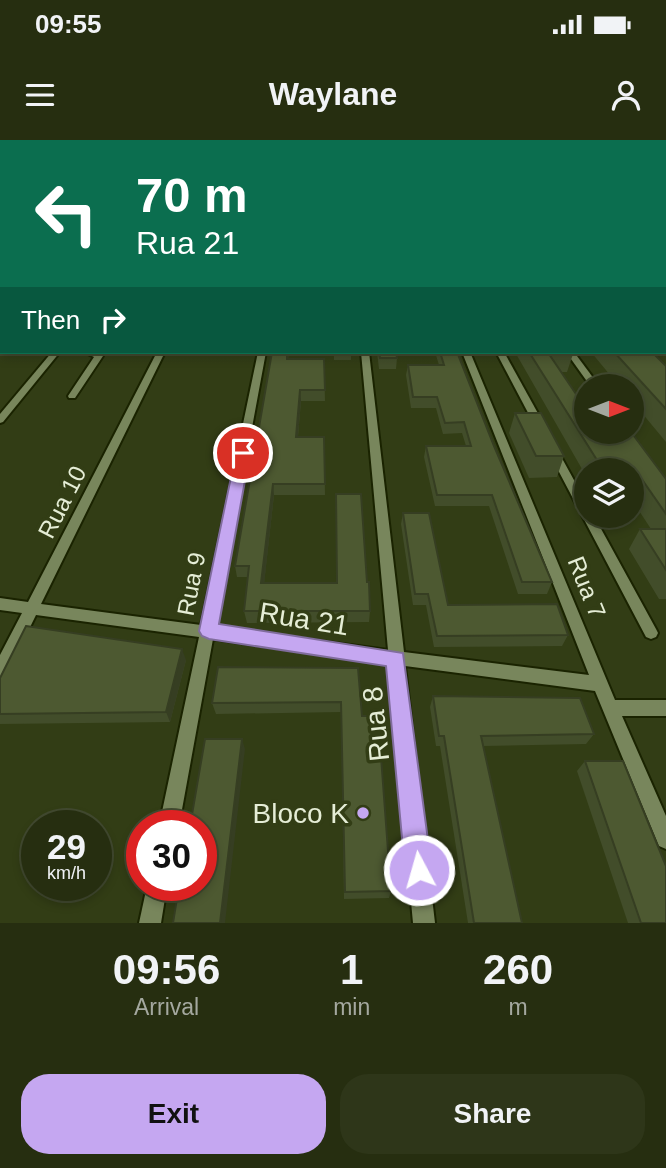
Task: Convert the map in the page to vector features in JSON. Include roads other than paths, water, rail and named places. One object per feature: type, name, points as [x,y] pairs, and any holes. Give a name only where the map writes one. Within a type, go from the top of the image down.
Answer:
[{"type":"street","points":[[0,419],[54,354]]},
{"type":"street","points":[[72,396],[99,356],[94,354]]},
{"type":"street","name":"Rua 10","points":[[0,671],[160,354]]},
{"type":"street","name":"Rua 9","points":[[172,810],[262,354]]},
{"type":"street","name":"Rua 8","points":[[366,354],[424,923]]},
{"type":"street","name":"Rua 7","points":[[467,354],[600,684],[666,839]]},
{"type":"street","points":[[501,354],[543,432]]},
{"type":"street","points":[[571,354],[586,374]]},
{"type":"street","points":[[550,444],[574,489]]},
{"type":"street","points":[[594,528],[651,634]]},
{"type":"street","name":"Rua 21","points":[[0,604],[396,659],[600,684]]},
{"type":"street","points":[[610,708],[666,708]]},
{"type":"street","points":[[150,923],[154,901]]},
{"type":"place","name":"Bloco K","points":[[363,813]]}]
